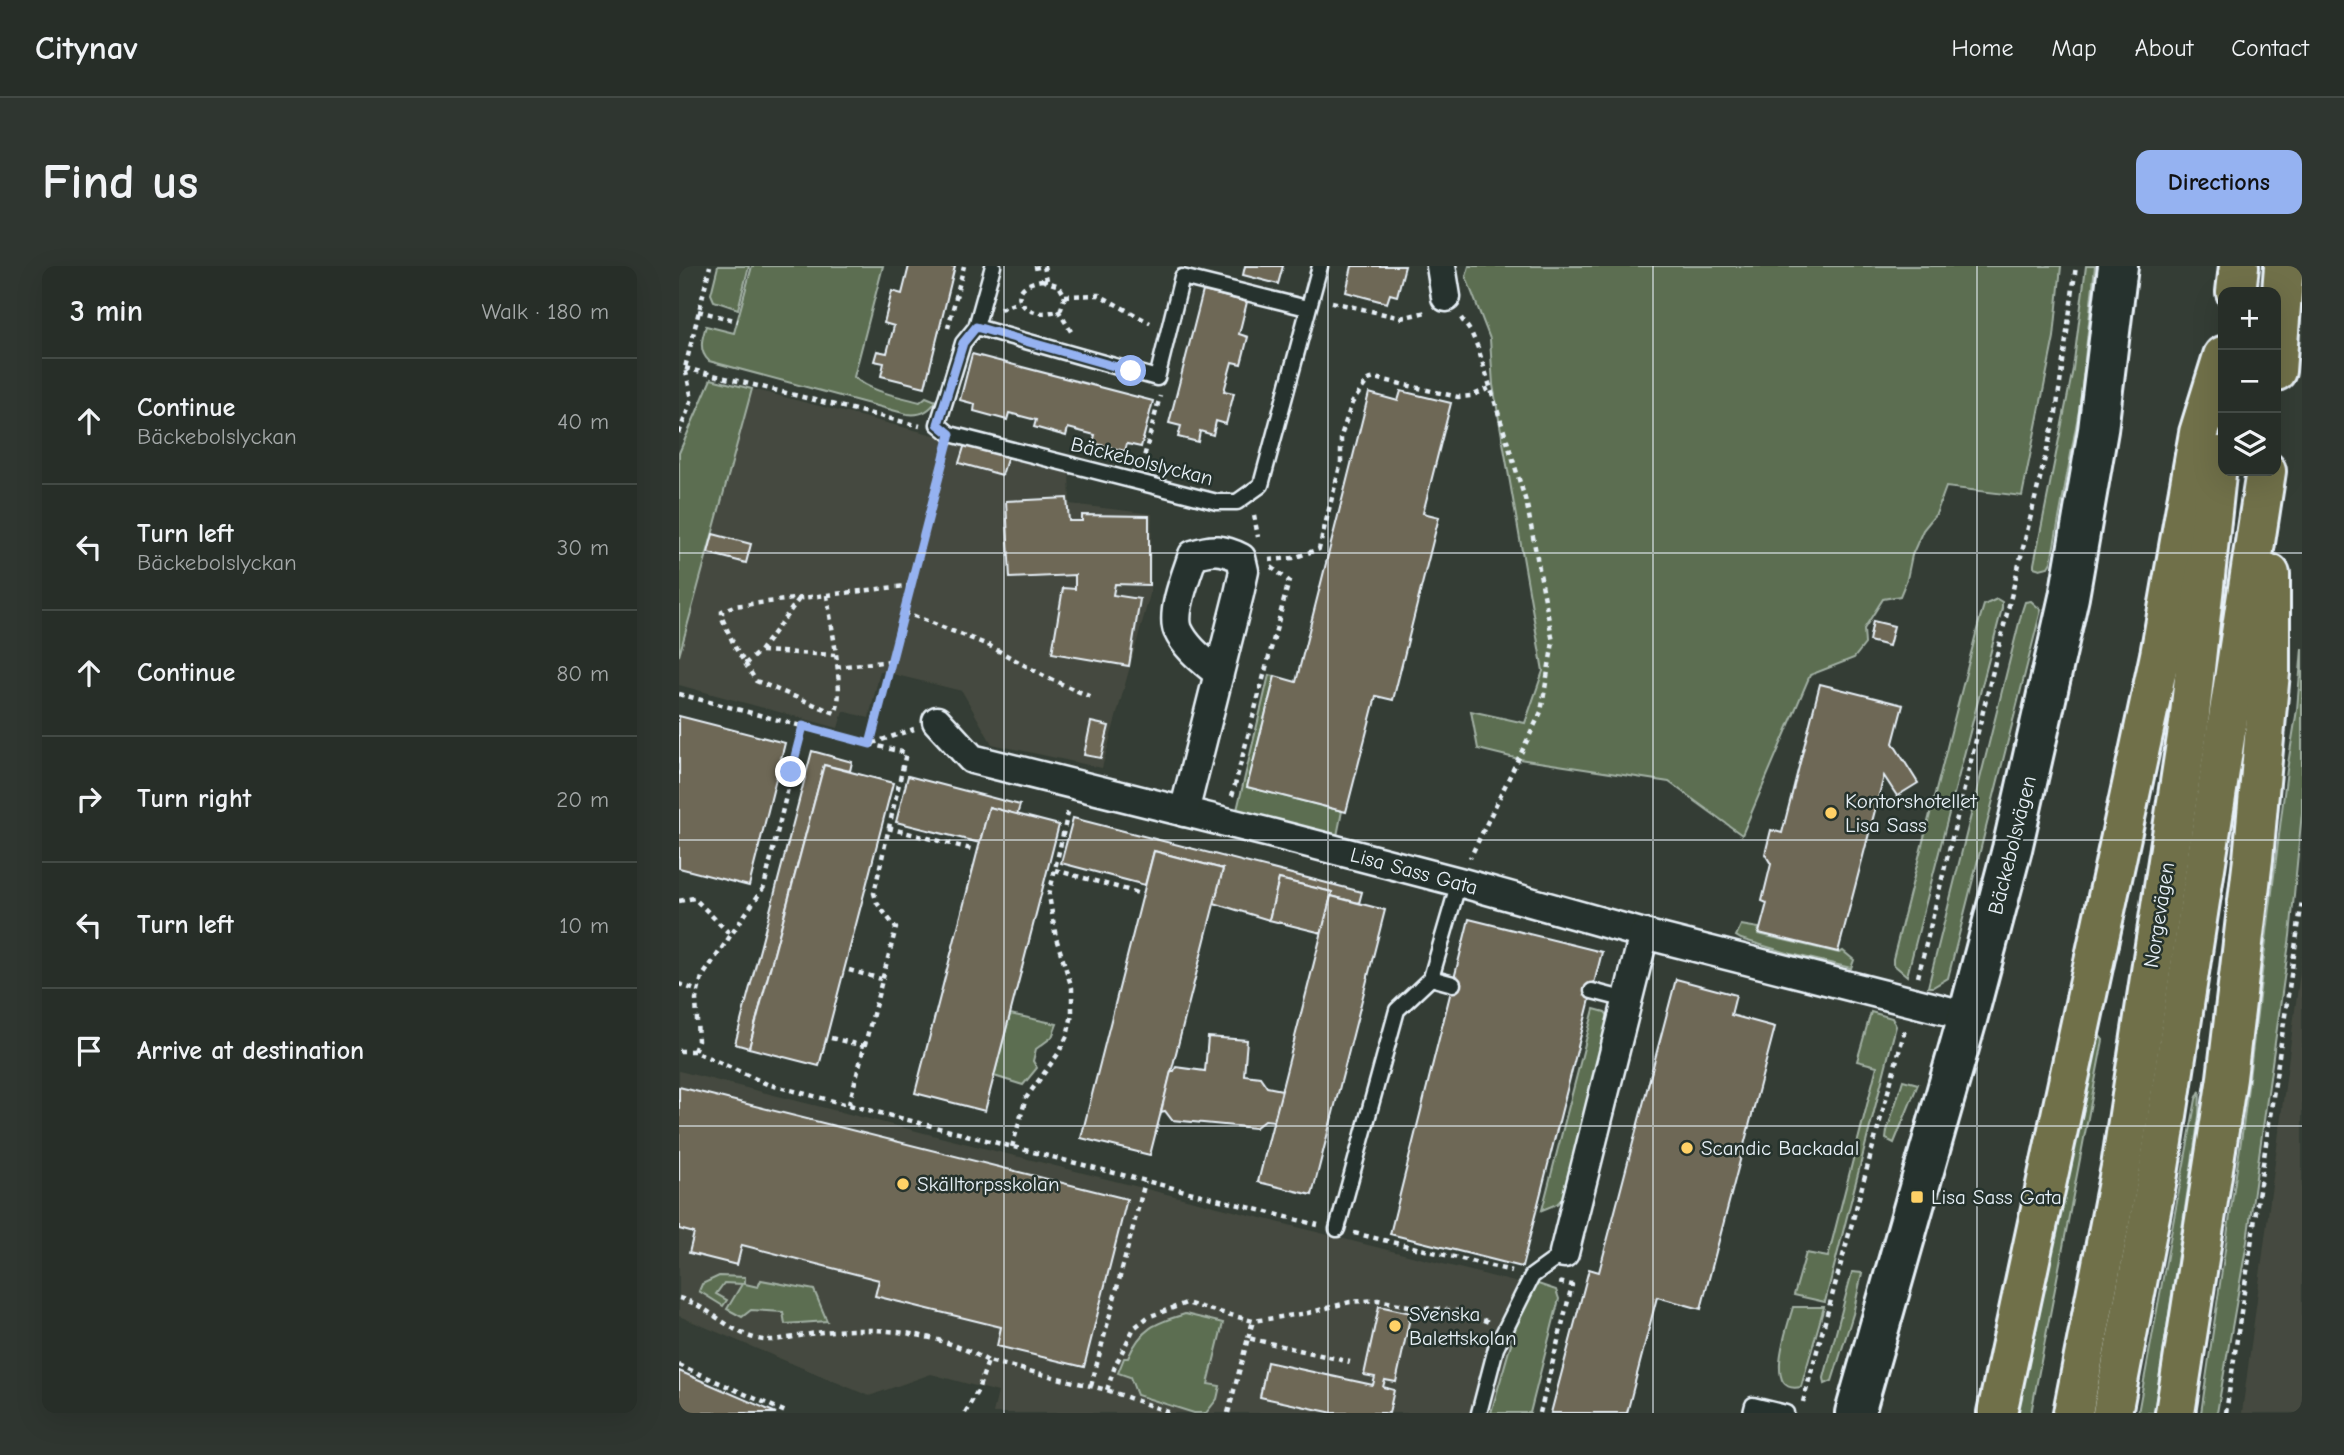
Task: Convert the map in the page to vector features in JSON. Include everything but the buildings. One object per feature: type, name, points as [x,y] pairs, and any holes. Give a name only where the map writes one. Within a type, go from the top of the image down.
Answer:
[{"type":"highway","points":[[2237,287],[2239,266]]},
{"type":"highway","points":[[2278,350],[2284,266]]},
{"type":"highway","points":[[1997,1413],[2158,666],[2199,433],[2218,372]]},
{"type":"highway","name":"Norgevägen","points":[[2073,1413],[2121,1167],[2189,724],[2218,459]]},
{"type":"highway","name":"Norgevägen","points":[[2112,1413],[2160,1160],[2267,476]]},
{"type":"highway","points":[[2175,1413],[2227,1078],[2253,859],[2270,672],[2268,476]]},
{"type":"street","points":[[1441,266],[1446,297]]},
{"type":"street","name":"Bäckebolsvägen","points":[[1855,1413],[1968,1017],[2012,849],[2069,597],[2098,430],[2118,266]]},
{"type":"street","points":[[1184,812],[1219,674]]},
{"type":"street","name":"Lisa Sass Gata","points":[[937,721],[972,759],[1225,822],[1463,872],[1644,934],[1968,1017]]},
{"type":"street","points":[[1564,1252],[1644,934]]},
{"type":"lane","points":[[938,424],[963,343],[976,327],[993,266]]},
{"type":"lane","points":[[1251,493],[1261,485],[1319,266]]},
{"type":"lane","points":[[976,327],[1157,378],[1182,277],[1309,302]]},
{"type":"lane","name":"Bäckebolslyckan","points":[[938,424],[950,434],[1217,502],[1237,502],[1251,493]]},
{"type":"lane","points":[[1337,1229],[1397,1010],[1431,978],[1463,872]]},
{"type":"lane","points":[[1431,978],[1453,984]]},
{"type":"lane","points":[[1592,991],[1627,1000]]},
{"type":"lane","points":[[1479,1413],[1496,1348],[1532,1276],[1564,1252]]},
{"type":"lane","points":[[1751,1413],[1753,1405],[1786,1413]]},
{"type":"path","points":[[679,433],[692,399],[685,368],[710,266]]},
{"type":"path","points":[[946,333],[964,266]]},
{"type":"path","points":[[1035,281],[1033,267],[1044,266],[1047,280]]},
{"type":"path","points":[[1799,1413],[1912,1002],[1994,673],[2056,413],[2076,266]]},
{"type":"path","points":[[1047,280],[1059,286],[1065,296],[1061,309],[1043,314],[1027,310],[1019,302],[1023,288],[1035,281],[1047,280]]},
{"type":"path","points":[[1065,296],[1099,295],[1135,317],[1169,328]]},
{"type":"path","points":[[1309,302],[1401,317],[1426,312],[1446,297],[1471,332],[1527,505],[1553,642],[1541,712],[1463,872]]},
{"type":"path","points":[[698,311],[738,321]]},
{"type":"path","points":[[685,368],[915,426],[938,424]]},
{"type":"path","points":[[1138,481],[1160,399],[1157,378]]},
{"type":"path","points":[[1225,822],[1289,581],[1262,560],[1293,558],[1319,549],[1341,462],[1341,436],[1352,403],[1363,384],[1375,378],[1458,397],[1471,396],[1490,388]]},
{"type":"path","points":[[870,744],[950,434]]},
{"type":"path","points":[[1251,493],[1259,547]]},
{"type":"path","points":[[827,595],[837,667],[839,705],[835,713],[761,685],[745,664],[722,618],[724,609],[799,598],[827,595],[911,586]]},
{"type":"path","points":[[745,664],[760,651],[799,598]]},
{"type":"path","points":[[904,612],[988,645],[1046,677],[1091,697]]},
{"type":"path","points":[[760,651],[835,655]]},
{"type":"path","points":[[837,667],[891,661]]},
{"type":"path","points":[[679,694],[906,753],[874,894],[877,904],[896,928],[849,1104]]},
{"type":"path","points":[[870,744],[937,721]]},
{"type":"path","points":[[694,1051],[698,1041],[696,999],[702,977],[764,887],[803,726]]},
{"type":"path","points":[[1012,1147],[1026,1098],[1058,1054],[1072,1015],[1072,988],[1056,937],[1049,895],[1074,784]]},
{"type":"path","points":[[888,828],[975,850]]},
{"type":"path","points":[[1055,870],[1142,894]]},
{"type":"path","points":[[679,901],[695,898],[730,934]]},
{"type":"path","points":[[2226,1413],[2302,901]]},
{"type":"path","points":[[849,970],[881,979]]},
{"type":"path","points":[[679,984],[698,991]]},
{"type":"path","points":[[831,1038],[864,1046]]},
{"type":"path","points":[[679,1051],[694,1051],[767,1084],[1145,1182],[1572,1285],[1540,1413]]},
{"type":"path","points":[[1091,1385],[1145,1182]]},
{"type":"path","points":[[679,1298],[693,1301],[740,1331],[764,1340],[849,1330],[889,1331],[932,1337],[969,1350],[988,1361],[1091,1385],[1171,1413]]},
{"type":"path","points":[[1107,1390],[1125,1345],[1135,1328],[1148,1317],[1186,1303],[1253,1321],[1308,1313],[1350,1301],[1378,1300],[1458,1311],[1505,1330]]},
{"type":"path","points":[[1228,1413],[1253,1321]]},
{"type":"path","points":[[1248,1338],[1350,1362]]},
{"type":"path","points":[[965,1413],[978,1390],[988,1361]]},
{"type":"path","points":[[679,1366],[788,1413]]},
{"type":"shaded area","points":[[752,389],[1069,469],[1070,504],[1152,514],[1150,594],[1102,768],[992,744],[962,691],[880,671],[869,718],[843,711],[838,728],[679,685],[679,656]]},
{"type":"shaded area","points":[[2302,957],[2302,1413],[2242,1413]]},
{"type":"shaded area","name":"Skälltorpsskolan","points":[[679,1071],[1538,1288],[1507,1413],[993,1413],[998,1392],[931,1374],[869,1396],[679,1316]]},
{"type":"green space","points":[[718,266],[749,266],[738,309],[714,301],[711,294]]},
{"type":"green space","points":[[752,266],[883,266],[854,377],[868,386],[894,395],[920,402],[926,397],[936,401],[933,405],[924,412],[907,414],[709,361],[702,349],[706,326],[734,333]]},
{"type":"green space","points":[[1469,266],[2061,266],[2054,337],[2022,496],[1946,487],[1936,514],[1923,530],[1912,555],[1900,596],[1883,599],[1864,629],[1865,644],[1854,658],[1810,675],[1742,835],[1669,782],[1519,759],[1478,749],[1471,711],[1525,723],[1543,671],[1493,385],[1490,339],[1466,277]]},
{"type":"green space","points":[[2086,266],[2095,266],[2080,405],[2051,562],[2048,567],[2040,569],[2034,567],[2034,564],[2073,369]]},
{"type":"green space","points":[[711,379],[752,389],[679,656],[679,453]]},
{"type":"green space","points":[[1997,599],[2002,602],[2002,608],[1907,976],[1893,964],[1893,959],[1980,618],[1984,605]]},
{"type":"green space","points":[[2031,601],[2041,610],[1948,978],[1928,987],[2022,611],[2025,602]]},
{"type":"green space","points":[[2302,648],[2302,812],[2290,936],[2246,1248],[2217,1413],[2201,1413],[2243,1127],[2287,770],[2297,710]]},
{"type":"green space","points":[[1269,675],[1275,676],[1247,787],[1342,811],[1337,836],[1237,810]]},
{"type":"green space","points":[[1741,925],[1759,928],[1758,934],[1839,953],[1843,951],[1854,960],[1851,968],[1741,939],[1736,936]]},
{"type":"green space","points":[[1594,1009],[1605,1012],[1612,1021],[1571,1189],[1557,1204],[1542,1210]]},
{"type":"green space","points":[[1871,1012],[1892,1018],[1896,1026],[1825,1302],[1794,1295],[1806,1253],[1828,1257],[1877,1066],[1857,1061]]},
{"type":"green space","points":[[1010,1014],[1057,1024],[1052,1037],[1036,1049],[1033,1061],[1037,1068],[1023,1085],[994,1076]]},
{"type":"green space","points":[[2100,1036],[2103,1040],[2031,1413],[2008,1413],[2097,1037]]},
{"type":"green space","points":[[1903,1080],[1918,1084],[1894,1143],[1886,1139],[1887,1131]]},
{"type":"green space","points":[[2200,1091],[2199,1116],[2154,1413],[2138,1413],[2196,1099]]},
{"type":"green space","points":[[1852,1272],[1862,1273],[1853,1314],[1832,1381],[1825,1384],[1824,1378]]},
{"type":"green space","points":[[719,1276],[745,1277],[745,1284],[758,1287],[761,1280],[814,1290],[827,1321],[785,1324],[783,1312],[751,1310],[742,1317],[727,1309],[742,1284],[724,1283],[716,1294],[727,1300],[723,1306],[699,1291],[702,1284]]},
{"type":"green space","points":[[1535,1283],[1556,1290],[1559,1299],[1530,1413],[1491,1413],[1525,1295]]},
{"type":"green space","points":[[1793,1307],[1824,1307],[1801,1387],[1789,1387],[1783,1381],[1780,1370],[1783,1343]]},
{"type":"green space","points":[[1185,1314],[1223,1323],[1208,1384],[1220,1386],[1217,1399],[1206,1413],[1194,1413],[1137,1395],[1130,1377],[1118,1373],[1124,1358],[1128,1358],[1144,1333],[1165,1320]]},
{"type":"place","name":"Kontorshotellet Lisa Sass","points":[[1831,813]]},
{"type":"place","name":"Scandic Backadal","points":[[1687,1148]]},
{"type":"place","name":"Skälltorpsskolan","points":[[903,1184]]},
{"type":"place","name":"Lisa Sass Gata","points":[[1917,1197]]},
{"type":"place","name":"Svenska Balettskolan","points":[[1395,1326]]},
{"type":"route","points":[[791,772],[803,726],[870,744],[950,434],[938,424],[963,343],[976,327],[1131,371]]}]
